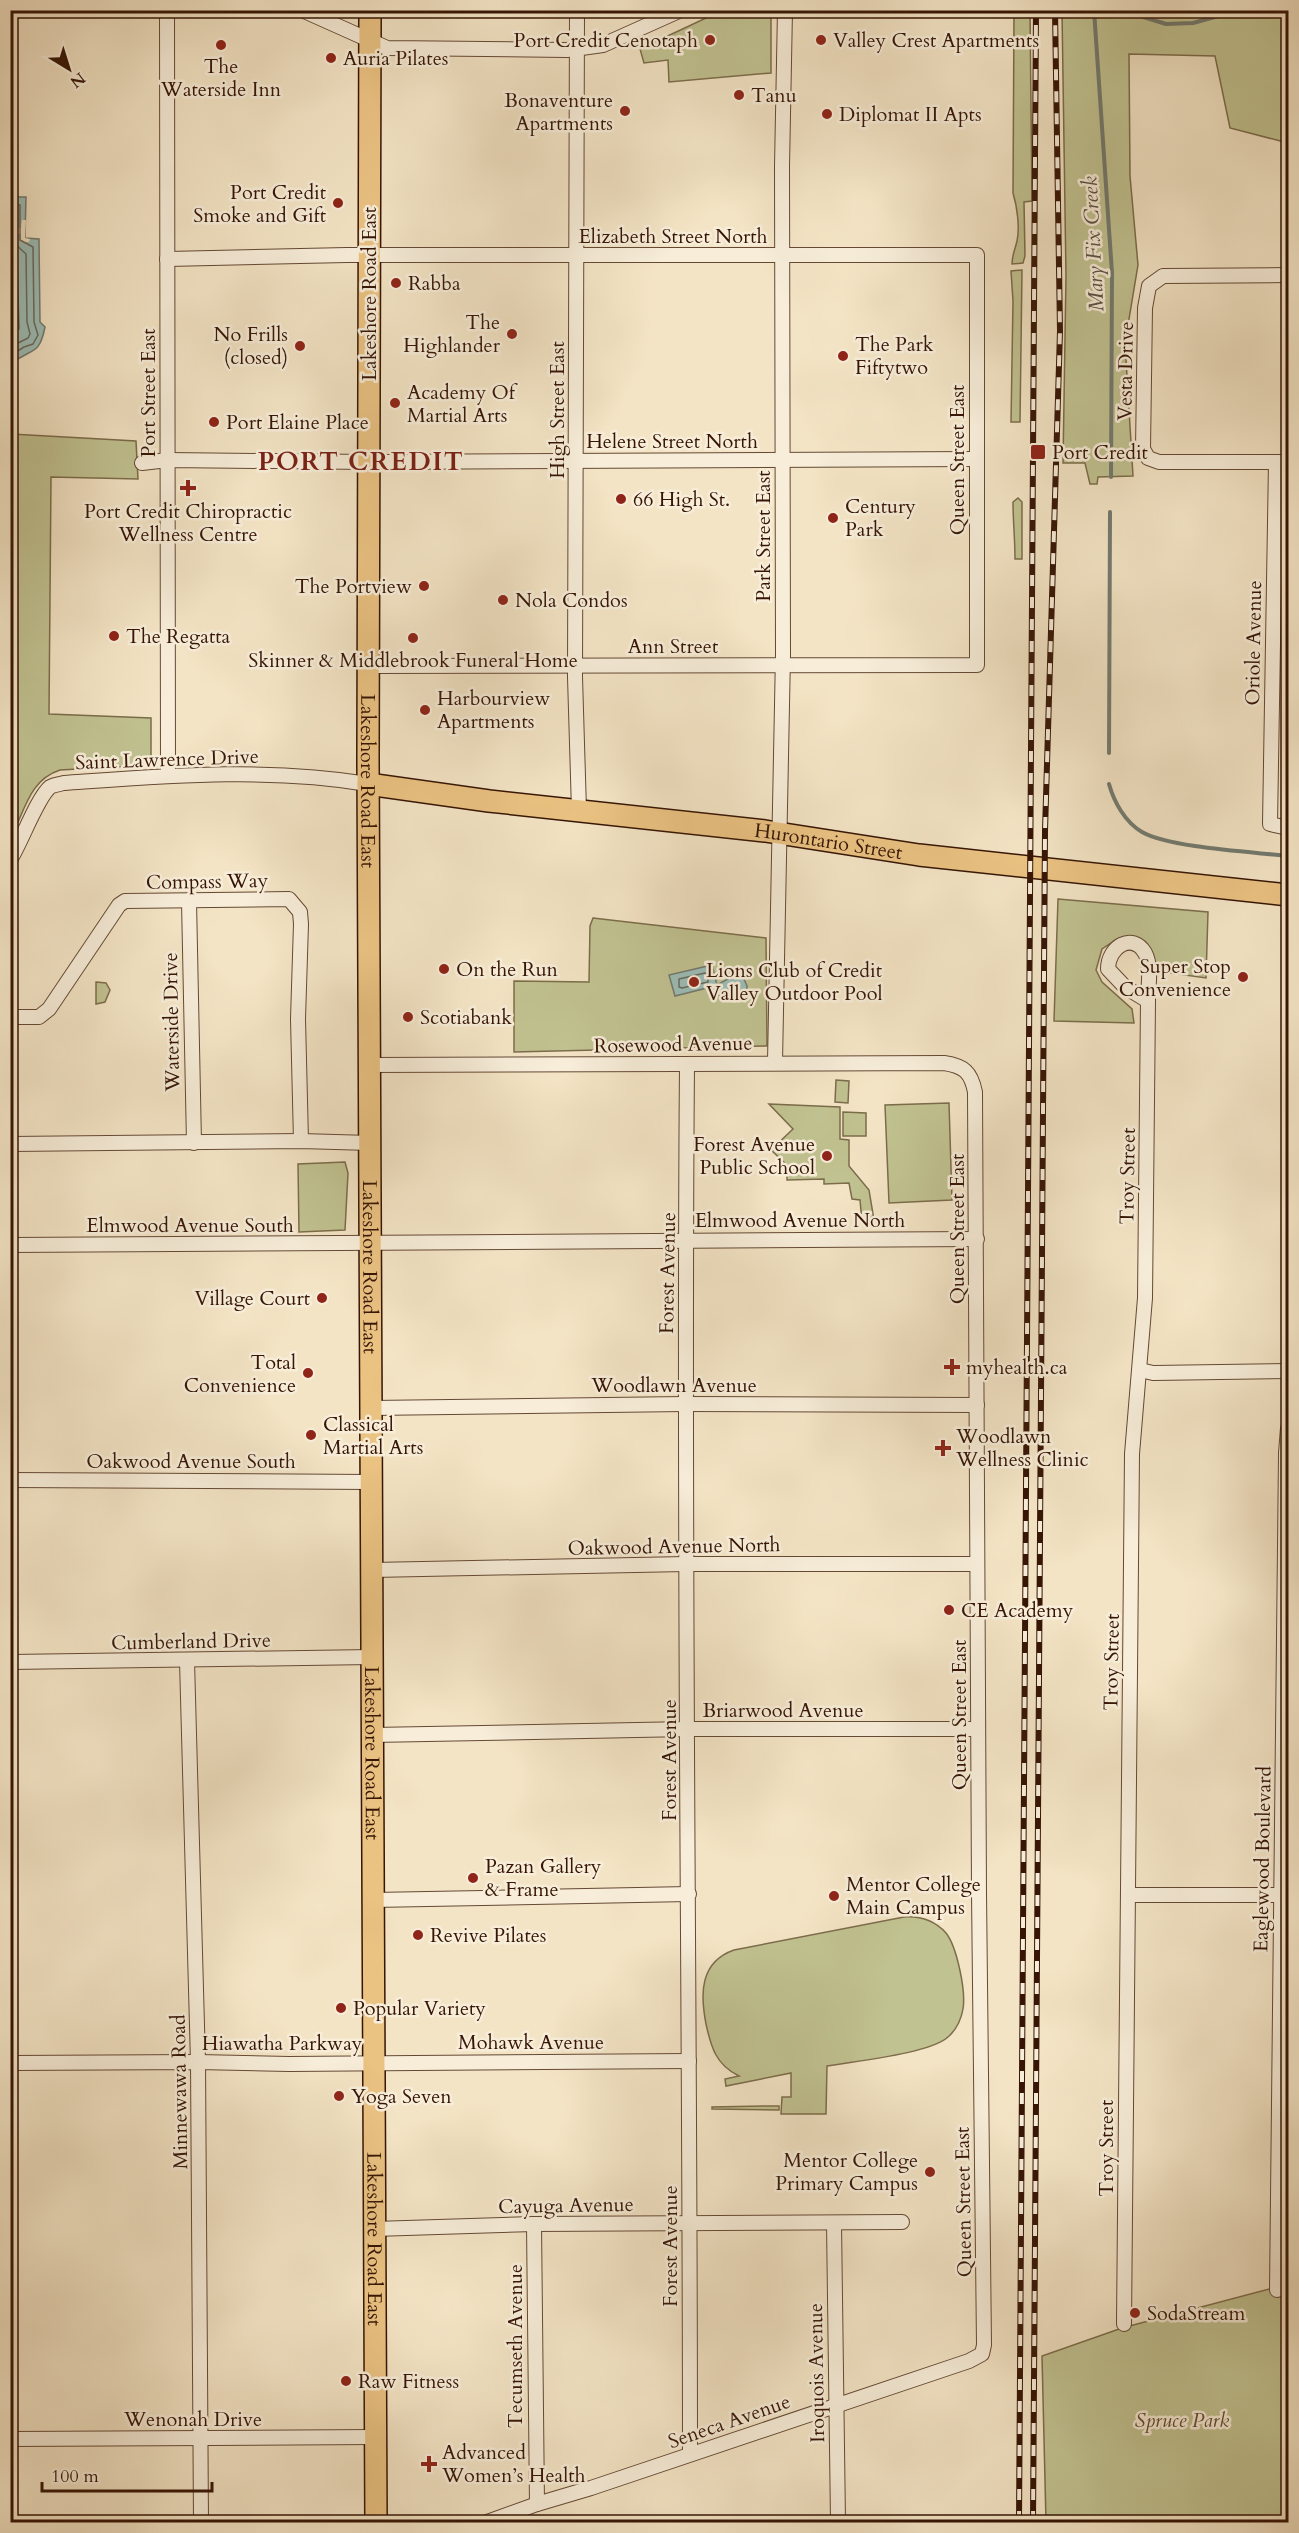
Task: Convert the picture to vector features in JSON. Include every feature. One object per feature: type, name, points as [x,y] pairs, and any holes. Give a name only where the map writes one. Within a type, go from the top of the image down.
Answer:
[{"type":"main road","name":"Lakeshore Road East","points":[[370,10],[368,784],[376,2523]]},
{"type":"main road","name":"Hurontario Street","points":[[368,784],[460,798],[780,833],[919,855],[1288,895]]},
{"type":"street","name":"Port Street East","points":[[167,10],[168,776]]},
{"type":"street","points":[[302,10],[387,48],[576,50],[603,45],[681,10]]},
{"type":"street","name":"High Street East","points":[[577,10],[575,665],[579,810]]},
{"type":"street","name":"Park Street East","points":[[775,1062],[782,665],[782,166],[785,10]]},
{"type":"street","name":"Elizabeth Street North","points":[[167,259],[368,256],[977,255]]},
{"type":"street","name":"Queen Street East","points":[[977,255],[977,664]]},
{"type":"street","name":"Vesta Drive","points":[[1282,462],[1159,462],[1148,458],[1143,448],[1145,308],[1149,286],[1163,276],[1288,276]]},
{"type":"street","name":"Helene Street North","points":[[142,463],[168,460],[368,462],[976,459]]},
{"type":"street","name":"Oriole Avenue","points":[[1282,462],[1270,824],[1288,828]]},
{"type":"street","name":"Ann Street","points":[[368,666],[977,664]]},
{"type":"street","name":"Saint Lawrence Drive","points":[[10,860],[24,838],[38,804],[51,786],[64,783],[168,776],[304,775],[368,784]]},
{"type":"street","name":"Compass Way","points":[[10,1017],[39,1017],[49,1009],[119,905],[125,901],[289,899],[300,912],[298,1019],[301,1141]]},
{"type":"street","name":"Waterside Drive","points":[[189,901],[194,1143]]},
{"type":"street","name":"Troy Street","points":[[1124,2324],[1132,1454],[1145,1298],[1148,1001]]},
{"type":"street","name":"Rosewood Avenue","points":[[370,1065],[944,1063],[963,1067],[972,1077]]},
{"type":"street","name":"Forest Avenue","points":[[687,1065],[685,1404],[690,2454]]},
{"type":"street","name":"Queen Street East","points":[[972,1077],[975,1092],[977,1239],[978,1729],[984,2344],[982,2354]]},
{"type":"street","points":[[10,1144],[301,1141],[370,1143]]},
{"type":"street","name":"Elmwood Avenue North","points":[[370,1244],[977,1239]]},
{"type":"street","name":"Elmwood Avenue South","points":[[10,1245],[370,1244]]},
{"type":"street","points":[[1140,1370],[1153,1373],[1288,1371]]},
{"type":"street","name":"Woodlawn Avenue","points":[[371,1408],[685,1404],[977,1405]]},
{"type":"street","name":"Eaglewood Boulevard","points":[[1277,2290],[1285,1895],[1286,1453],[1288,1428]]},
{"type":"street","name":"Oakwood Avenue South","points":[[10,1480],[371,1482]]},
{"type":"street","name":"Oakwood Avenue North","points":[[372,1570],[686,1564],[977,1564]]},
{"type":"street","name":"Cumberland Drive","points":[[10,1662],[372,1657]]},
{"type":"street","name":"Minnewawa Road","points":[[187,1661],[198,2062],[201,2523]]},
{"type":"street","name":"Briarwood Avenue","points":[[372,1735],[688,1729],[978,1729]]},
{"type":"street","points":[[373,1900],[689,1894]]},
{"type":"street","points":[[1128,1895],[1285,1895]]},
{"type":"street","name":"Mohawk Avenue","points":[[374,2063],[689,2061]]},
{"type":"street","name":"Hiawatha Parkway","points":[[10,2063],[374,2063]]},
{"type":"street","name":"Cayuga Avenue","points":[[374,2229],[534,2224],[902,2222]]},
{"type":"street","name":"Iroquois Avenue","points":[[834,2223],[838,2523]]},
{"type":"street","name":"Tecumseth Avenue","points":[[534,2224],[537,2504]]},
{"type":"street","name":"Seneca Avenue","points":[[487,2523],[537,2504],[977,2359],[982,2354]]},
{"type":"street","name":"Wenonah Drive","points":[[10,2439],[375,2437]]},
{"type":"green space","points":[[723,10],[771,11],[771,73],[669,82],[668,60],[644,63],[640,49]]},
{"type":"green space","points":[[1014,11],[1030,11],[1032,201],[1024,202],[1025,256],[1023,263],[1012,264],[1018,230],[1013,193]]},
{"type":"green space","points":[[1062,11],[1288,11],[1288,143],[1230,128],[1215,56],[1129,54],[1130,176],[1138,265],[1125,343],[1133,476],[1098,477],[1097,484],[1090,484],[1085,463],[1063,463],[1066,276]]},
{"type":"green space","points":[[1022,270],[1020,422],[1011,422],[1013,301],[1011,271]]},
{"type":"green space","points":[[11,434],[136,441],[138,479],[51,477],[49,714],[151,718],[151,765],[60,770],[50,775],[41,781],[29,798],[11,837]]},
{"type":"green space","points":[[1018,498],[1022,502],[1022,559],[1015,559],[1013,502]]},
{"type":"green space","points":[[1058,899],[1208,912],[1206,978],[1149,970],[1137,943],[1117,939],[1102,949],[1096,970],[1102,982],[1132,1009],[1134,1023],[1054,1021]]},
{"type":"green space","points":[[593,918],[766,938],[767,1046],[514,1052],[514,981],[589,982],[590,926]]},
{"type":"green space","points":[[96,982],[106,983],[110,990],[105,1002],[96,1004]]},
{"type":"green space","points":[[836,1080],[849,1081],[848,1103],[835,1102]]},
{"type":"green space","points":[[949,1103],[952,1200],[889,1203],[885,1105]]},
{"type":"green space","points":[[769,1104],[840,1107],[840,1139],[849,1140],[849,1166],[869,1190],[874,1220],[862,1222],[860,1200],[852,1199],[849,1183],[824,1184],[824,1179],[787,1180],[787,1165],[771,1150],[793,1129]]},
{"type":"green space","points":[[843,1112],[866,1113],[866,1136],[843,1136]]},
{"type":"green space","points":[[345,1162],[348,1173],[345,1230],[299,1232],[298,1164]]},
{"type":"green space","points":[[904,1917],[921,1918],[937,1925],[946,1933],[954,1948],[960,1970],[964,2001],[959,2021],[948,2037],[925,2048],[827,2066],[826,2114],[781,2114],[782,2097],[791,2097],[791,2073],[726,2086],[725,2079],[739,2076],[731,2072],[716,2054],[710,2040],[704,2012],[705,1980],[714,1962],[734,1950]]},
{"type":"green space","points":[[779,2106],[779,2110],[712,2109],[712,2107]]},
{"type":"green space","name":"Spruce Park","points":[[1288,2284],[1288,2522],[1046,2522],[1042,2356],[1122,2328]]},
{"type":"water","points":[[11,197],[26,197],[25,238],[39,239],[40,322],[45,327],[43,337],[37,347],[11,364]]},
{"type":"water","name":"Lions Club of Credit Valley Outdoor Pool","points":[[712,965],[717,985],[741,972],[747,986],[747,996],[711,995],[711,987],[675,996],[669,975]]},
{"type":"pier","points":[[22,220],[26,220],[25,238],[30,239],[29,242],[21,242],[21,234],[11,234],[11,228],[21,228]]},
{"type":"waterway","name":"Mary Fix Creek","points":[[1094,10],[1112,273],[1111,477]]},
{"type":"waterway","points":[[1121,10],[1166,24],[1193,23],[1240,10]]},
{"type":"waterway","name":"Mary Fix Creek","points":[[1109,753],[1110,512]]},
{"type":"waterway","name":"Mary Fix Creek","points":[[1109,784],[1125,817],[1142,832],[1192,846],[1288,856]]},
{"type":"railway","points":[[1019,2522],[1036,10]]},
{"type":"railway","points":[[1033,2522],[1045,831],[1060,331],[1055,10]]},
{"type":"place","name":"Port Credit Cenotaph","points":[[710,40]]},
{"type":"place","name":"Valley Crest Apartments","points":[[821,40]]},
{"type":"place","name":"The Waterside Inn","points":[[221,45]]},
{"type":"place","name":"Auria Pilates","points":[[331,58]]},
{"type":"place","name":"Tanu","points":[[739,95]]},
{"type":"place","name":"Bonaventure Apartments","points":[[625,111]]},
{"type":"place","name":"Diplomat II Apts","points":[[827,114]]},
{"type":"place","name":"Port Credit Smoke and Gift","points":[[338,203]]},
{"type":"place","name":"Rabba","points":[[396,283]]},
{"type":"place","name":"The Highlander","points":[[512,334]]},
{"type":"place","name":"No Frills (closed)","points":[[300,346]]},
{"type":"place","name":"The Park Fiftytwo","points":[[843,356]]},
{"type":"place","name":"Academy Of Martial Arts","points":[[395,403]]},
{"type":"place","name":"Port Elaine Place","points":[[214,422]]},
{"type":"place","name":"Port Credit","points":[[1038,452]]},
{"type":"place","name":"Port Credit Chiropractic Wellness Centre","points":[[188,488]]},
{"type":"place","name":"66 High St.","points":[[621,499]]},
{"type":"place","name":"Century Park","points":[[833,518]]},
{"type":"place","name":"The Portview","points":[[424,586]]},
{"type":"place","name":"Nola Condos","points":[[503,600]]},
{"type":"place","name":"The Regatta","points":[[114,636]]},
{"type":"place","name":"Skinner & Middlebrook Funeral Home","points":[[413,638]]},
{"type":"place","name":"Harbourview Apartments","points":[[425,710]]},
{"type":"place","name":"On the Run","points":[[444,969]]},
{"type":"place","name":"Super Stop Convenience","points":[[1243,977]]},
{"type":"place","name":"Lions Club of Credit Valley Outdoor Pool","points":[[694,982]]},
{"type":"place","name":"Scotiabank","points":[[408,1017]]},
{"type":"place","name":"Forest Avenue Public School","points":[[827,1156]]},
{"type":"place","name":"Village Court","points":[[322,1298]]},
{"type":"place","name":"myhealth.ca","points":[[952,1367]]},
{"type":"place","name":"Total Convenience","points":[[308,1373]]},
{"type":"place","name":"Classical Martial Arts","points":[[311,1435]]},
{"type":"place","name":"Woodlawn Wellness Clinic","points":[[943,1448]]},
{"type":"place","name":"CE Academy","points":[[949,1610]]},
{"type":"place","name":"Pazan Gallery & Frame","points":[[473,1878]]},
{"type":"place","name":"Mentor College Main Campus","points":[[834,1896]]},
{"type":"place","name":"Revive Pilates","points":[[418,1935]]},
{"type":"place","name":"Popular Variety","points":[[341,2008]]},
{"type":"place","name":"Yoga Seven","points":[[339,2096]]},
{"type":"place","name":"Mentor College Primary Campus","points":[[930,2172]]},
{"type":"place","name":"SodaStream","points":[[1135,2313]]},
{"type":"place","name":"Raw Fitness","points":[[346,2381]]},
{"type":"place","name":"Advanced Women’s Health","points":[[429,2464]]},
{"type":"district","name":"PORT CREDIT","points":[[361,461]]}]
